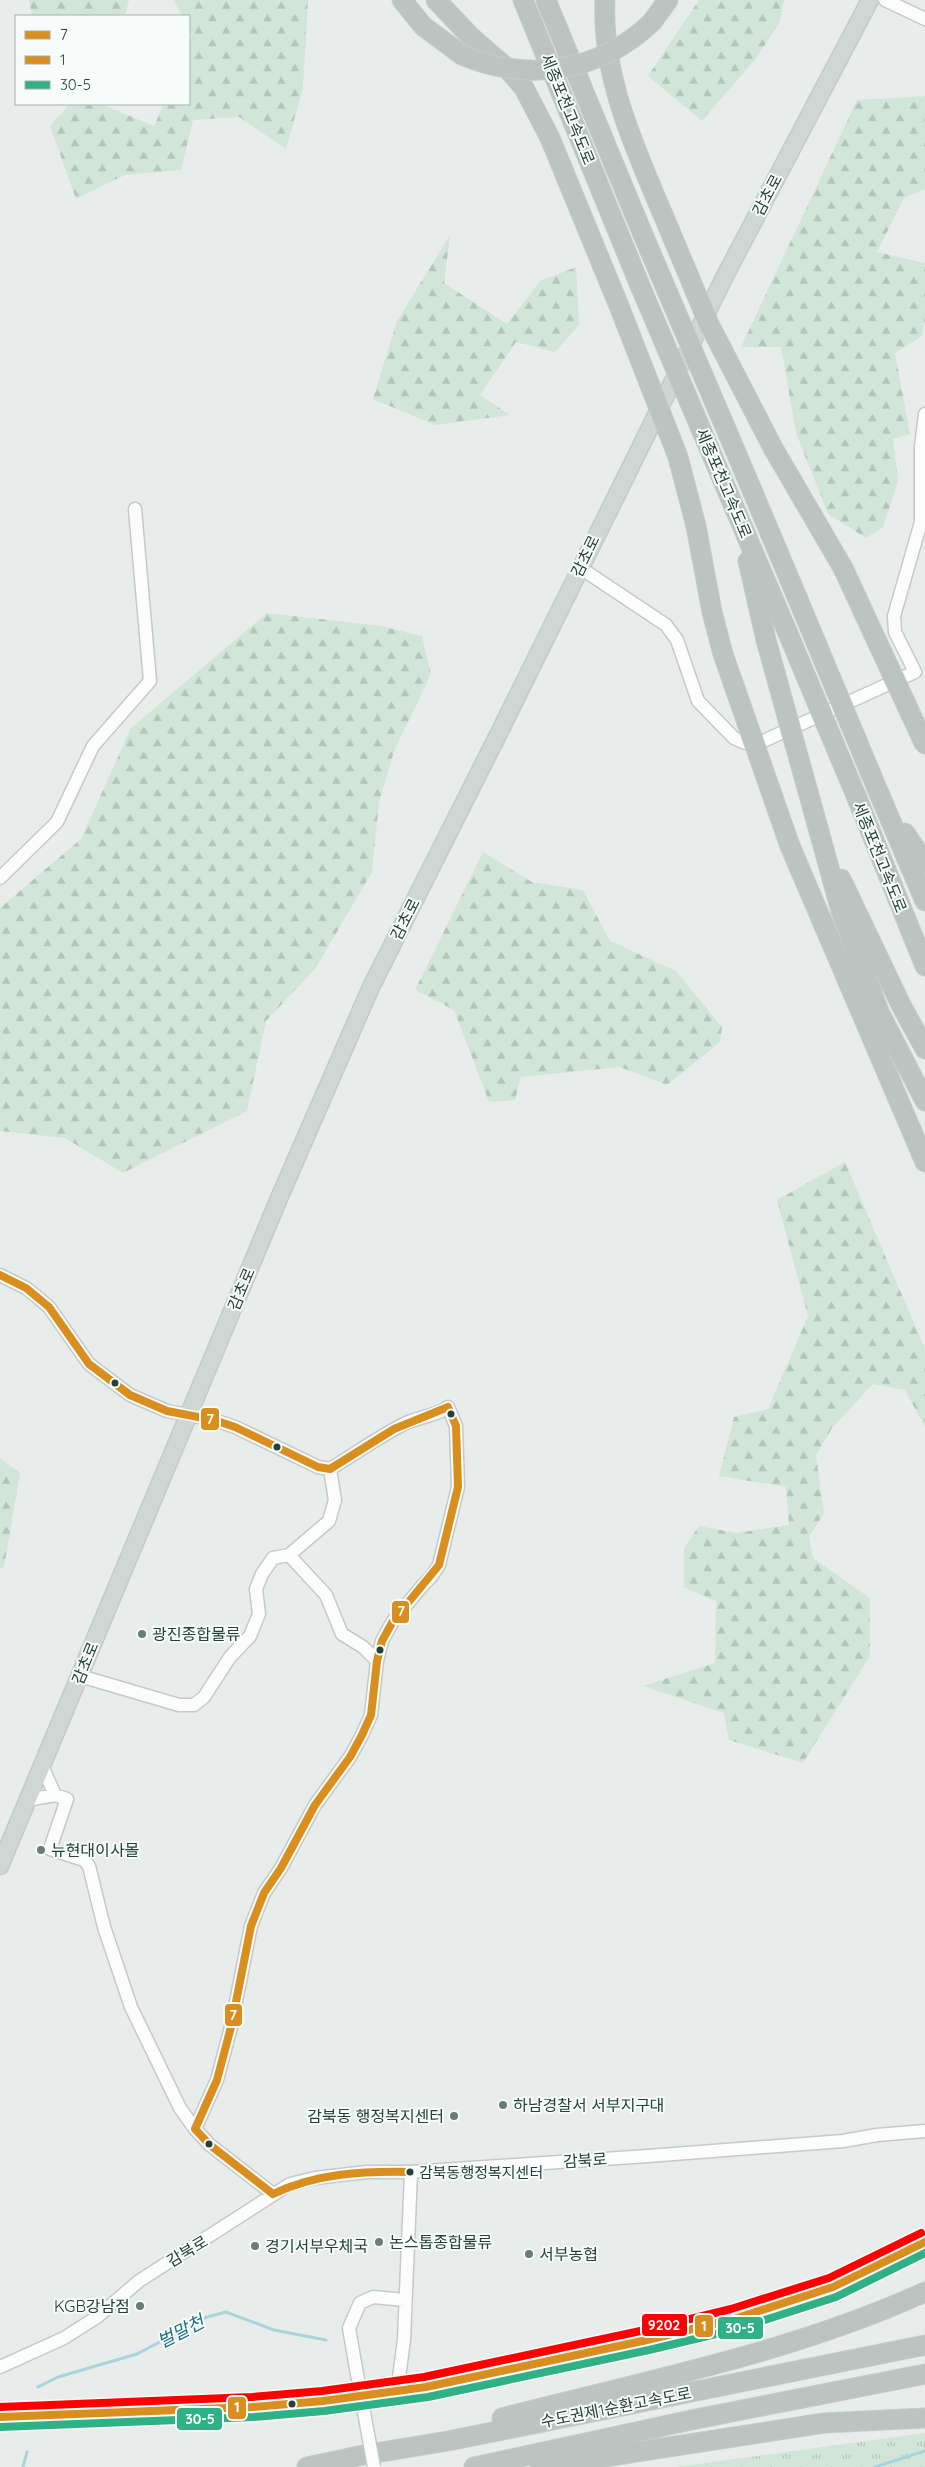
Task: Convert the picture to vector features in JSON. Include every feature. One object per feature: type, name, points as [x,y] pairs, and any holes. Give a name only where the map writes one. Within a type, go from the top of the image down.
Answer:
[{"type":"highway","points":[[402,0],[422,26],[462,55],[492,66],[516,70],[557,70],[587,62],[615,50],[652,22],[668,0]]},
{"type":"highway","points":[[436,0],[452,19],[508,69],[524,88],[550,138],[678,457],[696,526],[712,612],[723,654],[790,846],[925,1162]]},
{"type":"highway","name":"세종포천고속도로","points":[[523,0],[857,798],[925,966]]},
{"type":"highway","name":"세종포천고속도로","points":[[546,0],[644,237],[925,901]]},
{"type":"highway","points":[[605,0],[607,48],[615,88],[635,148],[708,322],[773,448],[843,568],[925,744]]},
{"type":"highway","points":[[736,511],[766,640],[841,911],[880,1014],[925,1101]]},
{"type":"highway","points":[[878,791],[925,863]]},
{"type":"highway","points":[[820,835],[901,1005],[925,1049]]},
{"type":"highway","points":[[817,910],[925,1133]]},
{"type":"highway","points":[[368,2461],[775,2348],[877,2314],[925,2292]]},
{"type":"highway","name":"수도권제1순환고속도로","points":[[307,2467],[368,2461],[448,2441],[925,2344]]},
{"type":"highway","name":"수도권제1순환고속도로","points":[[474,2467],[696,2419],[925,2374]]},
{"type":"highway","points":[[540,2467],[824,2423],[925,2418]]},
{"type":"main road","name":"감초로","points":[[0,1866],[188,1416],[371,987],[726,274],[870,0]]},
{"type":"main road","points":[[0,2417],[253,2407],[397,2392],[647,2340],[734,2319],[833,2287],[925,2242]]},
{"type":"street","points":[[885,0],[925,19]]},
{"type":"street","points":[[579,567],[666,625],[677,640],[698,701],[734,738],[745,744],[759,743],[920,672],[895,632],[894,616],[903,579],[911,562],[921,522],[921,447],[925,414]]},
{"type":"street","points":[[0,878],[57,822],[93,746],[150,681],[135,509]]},
{"type":"street","points":[[0,1275],[26,1288],[49,1307],[89,1364],[130,1395],[167,1411],[235,1427],[287,1454],[318,1467],[330,1469],[407,1422],[439,1414],[448,1407],[453,1418],[457,1447],[458,1487],[439,1565],[432,1578],[422,1585],[393,1621],[382,1641],[377,1661],[371,1715],[362,1735],[350,1757],[315,1805],[281,1868],[264,1893],[251,1926],[231,2027],[217,2080],[195,2130]]},
{"type":"street","points":[[80,1676],[179,1705],[194,1705],[204,1697],[230,1656],[250,1636],[259,1614],[256,1589],[262,1574],[273,1558],[289,1555],[329,1521],[335,1500],[330,1469]]},
{"type":"street","points":[[289,1555],[326,1595],[342,1634],[363,1648],[377,1661]]},
{"type":"street","points":[[42,1766],[56,1795]]},
{"type":"street","points":[[28,1800],[56,1795],[67,1799],[50,1849],[84,1860],[88,1866],[104,1927],[131,2006],[180,2108],[195,2130],[210,2145],[273,2194]]},
{"type":"street","name":"감북로","points":[[0,2366],[64,2338],[97,2317],[139,2281],[243,2216],[290,2184],[315,2178],[367,2172],[410,2172],[843,2141],[877,2135],[925,2132]]},
{"type":"street","points":[[397,2392],[402,2360],[410,2172]]},
{"type":"street","points":[[368,2461],[349,2328],[360,2303],[373,2297],[405,2300]]},
{"type":"green space","points":[[29,0],[129,0],[125,15],[32,15]]},
{"type":"green space","points":[[174,0],[308,0],[303,88],[286,149],[239,117],[193,120],[181,170],[125,175],[76,199],[50,126],[69,105],[103,105],[154,126],[164,105],[190,105],[190,41],[192,36],[190,32],[190,15],[182,15]]},
{"type":"green space","points":[[699,0],[784,0],[780,21],[757,57],[702,121],[648,76]]},
{"type":"green space","points":[[925,96],[925,189],[904,198],[877,252],[925,263],[925,321],[922,336],[895,353],[910,434],[893,439],[898,481],[883,527],[866,538],[828,514],[796,433],[781,347],[741,347],[857,100]]},
{"type":"green space","points":[[450,235],[444,283],[507,324],[540,281],[576,267],[579,325],[555,352],[516,342],[480,395],[510,415],[435,425],[373,399],[397,321]]},
{"type":"green space","points":[[267,613],[381,626],[422,636],[431,674],[394,751],[379,802],[372,872],[315,969],[266,1021],[247,1111],[123,1173],[65,1138],[0,1131],[0,908],[81,839],[131,728]]},
{"type":"green space","points":[[483,852],[532,882],[583,890],[610,941],[676,971],[722,1027],[720,1042],[667,1085],[620,1067],[521,1077],[515,1100],[489,1102],[454,1010],[415,990]]},
{"type":"green space","points":[[845,1162],[925,1349],[925,1427],[905,1390],[873,1384],[832,1428],[816,1455],[824,1513],[809,1537],[813,1558],[870,1598],[870,1656],[803,1763],[729,1740],[724,1713],[643,1686],[715,1663],[716,1601],[684,1587],[684,1548],[699,1526],[736,1533],[789,1525],[786,1487],[719,1476],[734,1417],[768,1409],[808,1316],[777,1200]]},
{"type":"green space","points":[[0,1458],[20,1473],[4,1567],[0,1568]]},
{"type":"green space","points":[[925,2433],[925,2467],[676,2467]]},
{"type":"waterway","name":"벌말천","points":[[38,2387],[58,2377],[137,2354],[207,2317],[226,2312],[274,2330],[326,2340]]},
{"type":"waterway","name":"벌말천","points":[[875,2467],[925,2451]]},
{"type":"waterway","name":"벌말천","points":[[23,2467],[27,2452]]},
{"type":"transit line","name":"7","points":[[0,1275],[26,1288],[49,1307],[89,1364],[130,1395],[167,1411],[214,1420],[235,1427],[318,1467],[330,1469],[394,1429],[448,1407]]},
{"type":"transit line","name":"7","points":[[273,2194],[210,2145],[195,2129],[217,2080],[231,2027],[251,1926],[264,1893],[281,1868],[315,1805],[350,1757],[362,1735],[371,1715],[377,1661],[382,1641],[393,1621],[439,1565],[458,1487],[456,1426],[448,1407]]},
{"type":"transit line","name":"7","points":[[273,2194],[306,2182],[340,2175],[375,2172],[411,2172]]},
{"type":"transit line","name":"9202","points":[[0,2407],[252,2397],[322,2391],[424,2377],[645,2330],[731,2309],[829,2278],[921,2233]]},
{"type":"transit line","name":"1","points":[[0,2417],[253,2407],[323,2401],[426,2387],[647,2340],[734,2319],[833,2287],[925,2242]]},
{"type":"transit line","name":"30-5","points":[[0,2427],[254,2417],[324,2411],[428,2397],[649,2350],[737,2329],[836,2297],[925,2253]]},
{"type":"place","name":"광진종합물류","points":[[142,1634]]},
{"type":"place","name":"뉴현대이사몰","points":[[41,1850]]},
{"type":"place","name":"하남경찰서 서부지구대","points":[[503,2105]]},
{"type":"place","name":"감북동 행정복지센터","points":[[454,2116]]},
{"type":"place","name":"감북동행정복지센터","points":[[410,2172]]},
{"type":"place","name":"논스톱종합물류","points":[[379,2242]]},
{"type":"place","name":"경기서부우체국","points":[[255,2246]]},
{"type":"place","name":"서부농협","points":[[529,2254]]},
{"type":"place","name":"KGB강남점","points":[[140,2306]]}]
